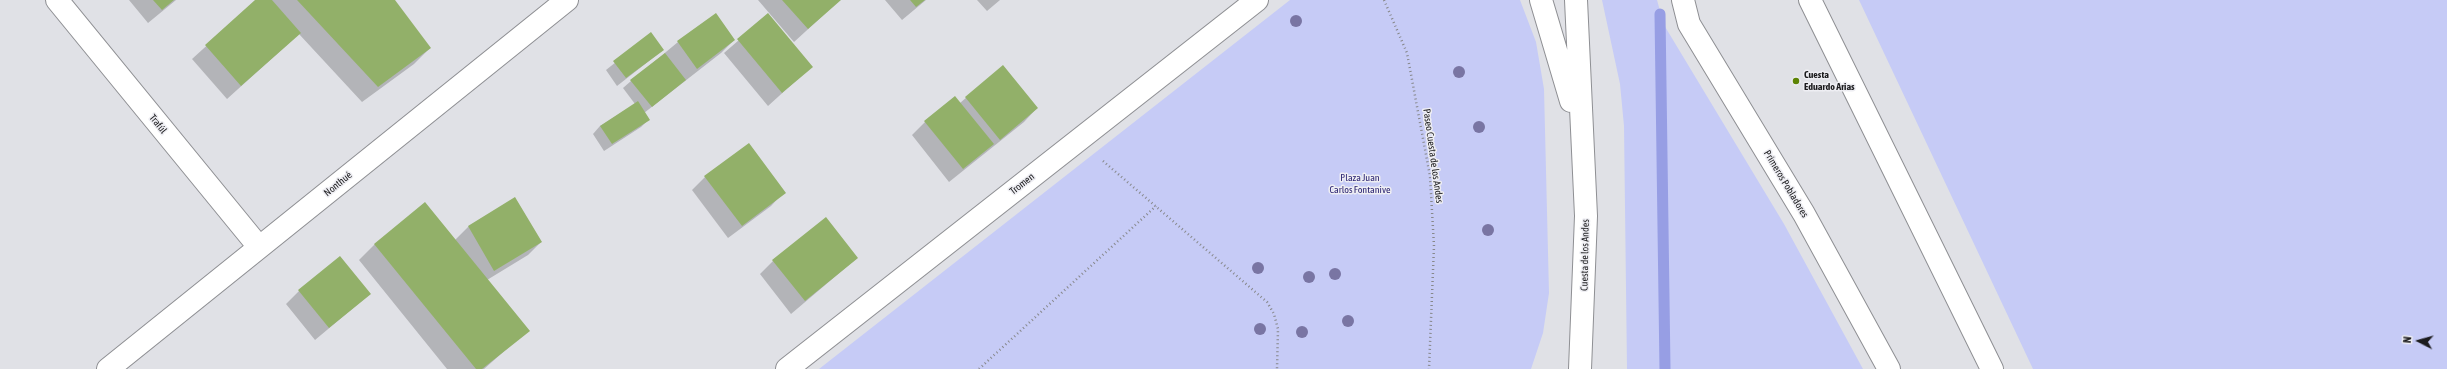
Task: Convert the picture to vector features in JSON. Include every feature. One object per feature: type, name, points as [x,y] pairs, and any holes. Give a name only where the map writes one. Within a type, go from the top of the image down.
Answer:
[{"type":"street","name":"Trafúl","points":[[57,0],[259,248]]},
{"type":"street","name":"Nonthué","points":[[108,369],[567,0]]},
{"type":"street","name":"Tromen","points":[[787,369],[1257,0]]},
{"type":"street","name":"Cuesta de los Andes","points":[[1541,0],[1555,43],[1581,141]]},
{"type":"street","name":"Cuesta de los Andes","points":[[1576,0],[1581,141],[1586,224],[1580,369]]},
{"type":"street","name":"Primeros Pobladores","points":[[1683,0],[1689,24],[1804,214],[1889,369]]},
{"type":"street","points":[[1810,0],[1992,369]]},
{"type":"path","name":"Paseo Cuesta de los Andes","points":[[1384,0],[1400,35],[1408,60],[1430,176],[1434,246],[1429,369]]},
{"type":"path","points":[[1100,158],[1267,302],[1274,314],[1278,329],[1277,369]]},
{"type":"path","points":[[979,369],[1156,206]]},
{"type":"green space","name":"Plaza Juan Carlos Fontanive","points":[[1290,0],[1520,0],[1536,42],[1544,89],[1549,293],[1543,333],[1531,369],[819,369]]},
{"type":"green space","points":[[1602,0],[1657,0],[1664,25],[1784,224],[1863,369],[1627,369],[1624,126],[1620,84]]},
{"type":"green space","points":[[1859,0],[2447,0],[2447,369],[2033,369]]},
{"type":"building","points":[[153,0],[174,0],[162,10]]},
{"type":"building","points":[[255,0],[272,0],[301,33],[241,86],[205,45]]},
{"type":"building","points":[[297,0],[395,0],[431,48],[378,87]]},
{"type":"building","points":[[782,0],[841,0],[808,29]]},
{"type":"building","points":[[910,0],[925,0],[916,7]]},
{"type":"building","points":[[716,13],[735,40],[697,69],[677,41]]},
{"type":"building","points":[[768,13],[813,67],[782,93],[737,39]]},
{"type":"building","points":[[651,32],[664,50],[626,78],[613,61]]},
{"type":"building","points":[[665,53],[686,80],[652,107],[630,80]]},
{"type":"building","points":[[1003,65],[1038,108],[1000,140],[965,97]]},
{"type":"building","points":[[955,96],[994,144],[963,169],[924,121]]},
{"type":"building","points":[[638,101],[650,120],[612,144],[600,126]]},
{"type":"building","points":[[749,143],[786,193],[742,226],[704,176]]},
{"type":"building","points":[[515,197],[542,242],[494,271],[468,226]]},
{"type":"building","points":[[425,202],[530,331],[482,369],[476,369],[374,244]]},
{"type":"building","points":[[826,217],[858,258],[805,301],[772,260]]},
{"type":"building","points":[[340,256],[371,294],[329,328],[298,290]]},
{"type":"waterway","points":[[1660,14],[1665,369]]},
{"type":"place","name":"Cuesta Eduardo Arias","points":[[1796,81]]}]
